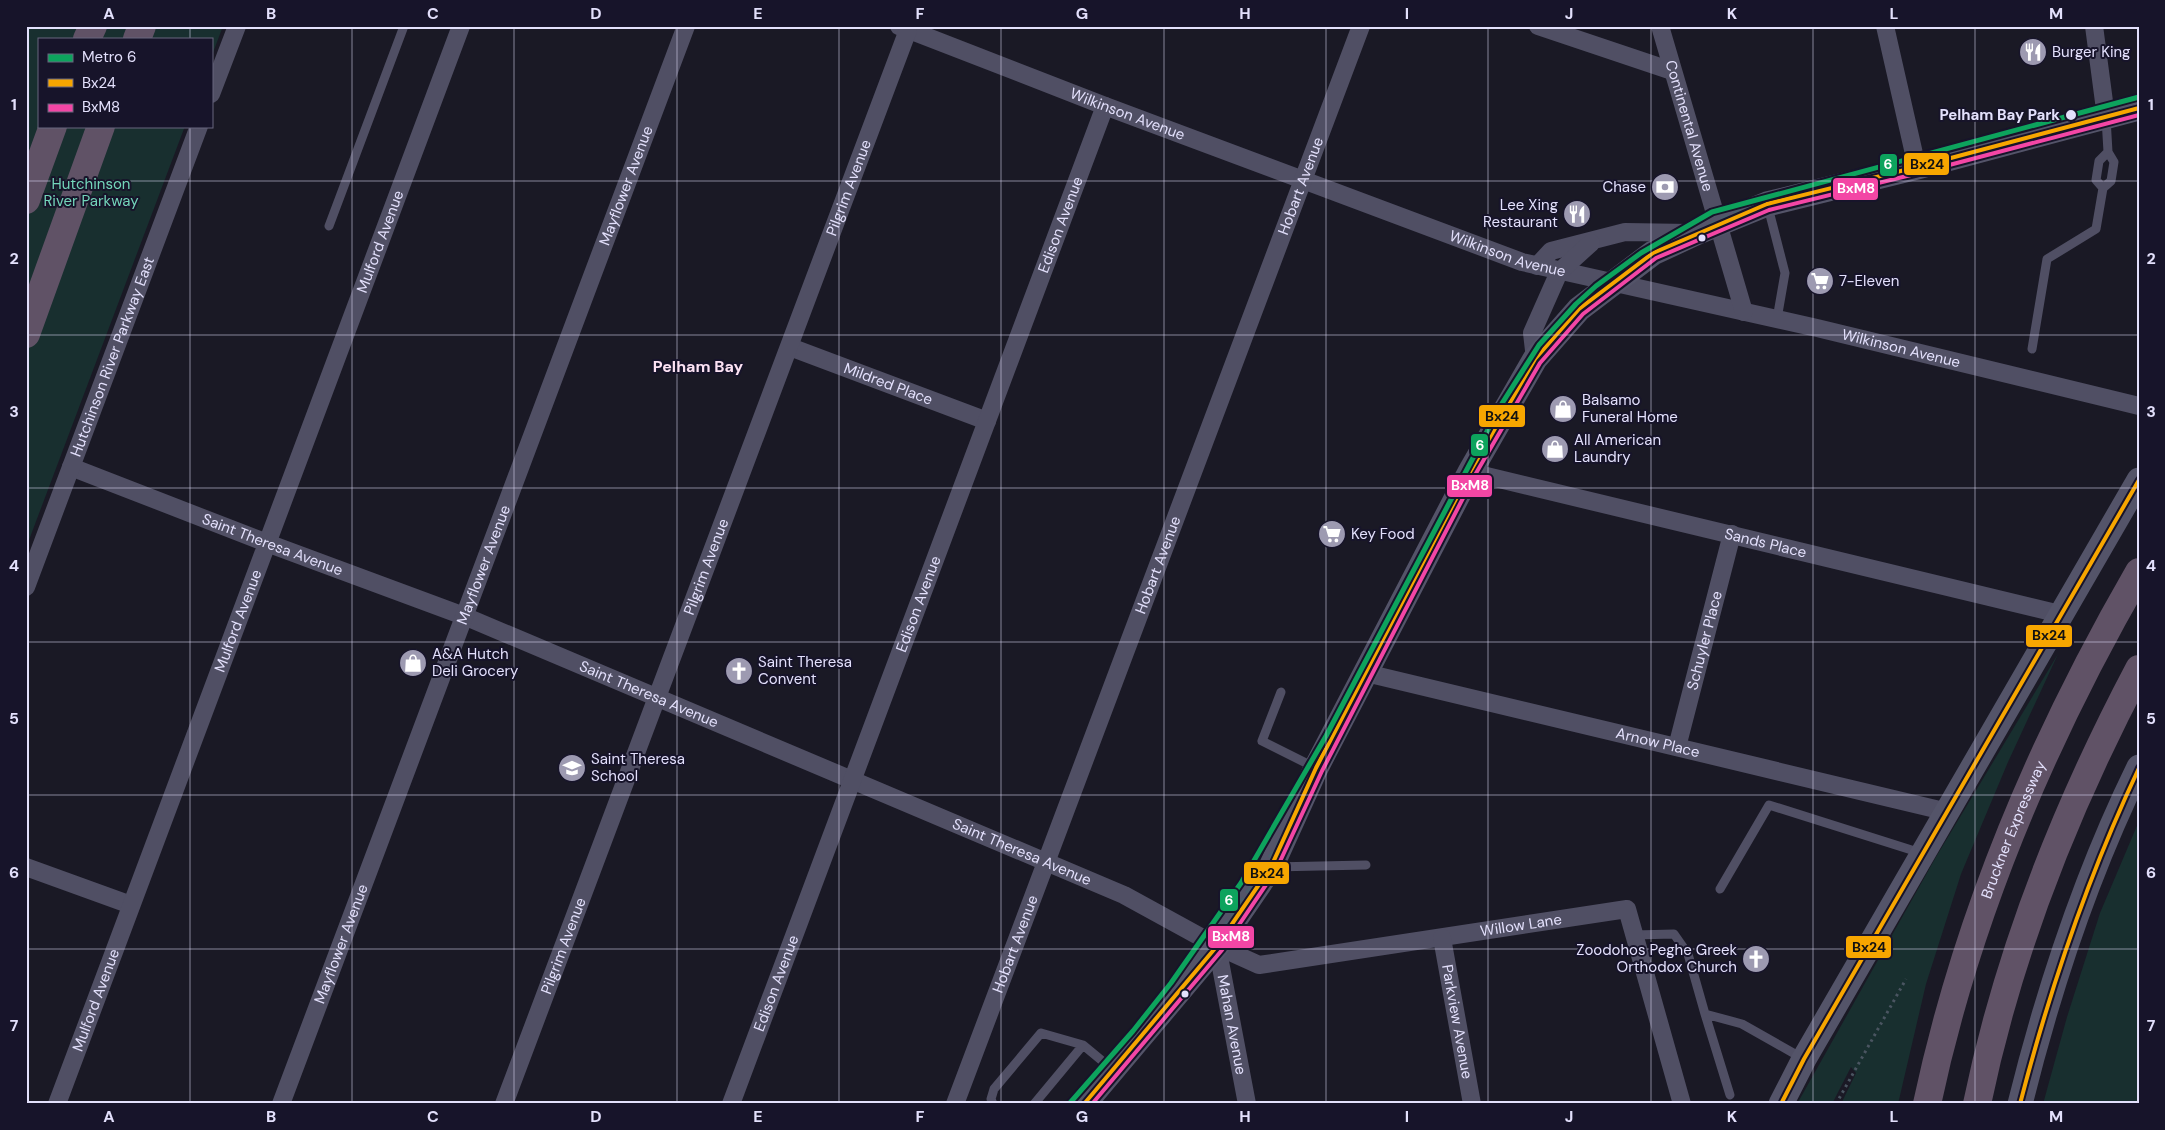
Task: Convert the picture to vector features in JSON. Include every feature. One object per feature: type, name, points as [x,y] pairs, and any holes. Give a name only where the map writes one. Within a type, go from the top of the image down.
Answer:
[{"type":"highway","points":[[87,38],[92,26]]},
{"type":"highway","points":[[136,38],[142,26]]},
{"type":"highway","points":[[26,200],[52,128]]},
{"type":"highway","points":[[26,334],[99,128]]},
{"type":"highway","name":"Bruckner Expressway","points":[[1927,1104],[1949,1012],[1969,946],[2011,829],[2039,764],[2070,700],[2139,572]]},
{"type":"highway","points":[[1977,1104],[2011,979],[2051,860],[2093,760],[2139,670]]},
{"type":"main road","points":[[1084,1104],[1217,946],[1271,867],[1316,768],[1470,472],[1535,359],[1579,309],[1653,253],[1767,204],[1917,167],[2139,108]]},
{"type":"main road","points":[[1781,1104],[1804,1059],[2139,480]]},
{"type":"main road","points":[[2020,1104],[2040,1025],[2067,939],[2098,858],[2139,766]]},
{"type":"street","points":[[212,91],[237,26]]},
{"type":"street","name":"Mulford Avenue","points":[[57,1104],[461,26]]},
{"type":"street","name":"Mayflower Avenue","points":[[281,1104],[686,26]]},
{"type":"street","name":"Hobart Avenue","points":[[956,1104],[1361,26]]},
{"type":"street","points":[[1538,26],[1672,71]]},
{"type":"street","name":"Continental Avenue","points":[[1660,26],[1744,312]]},
{"type":"street","points":[[2094,26],[2106,117]]},
{"type":"street","points":[[1887,27],[1917,167]]},
{"type":"street","name":"Wilkinson Avenue","points":[[904,28],[1105,106],[1536,266],[1776,319],[2139,406]]},
{"type":"street","name":"Pilgrim Avenue","points":[[504,1104],[790,346],[904,28]]},
{"type":"street","name":"Edison Avenue","points":[[732,1104],[1105,106]]},
{"type":"street","name":"Hutchinson River Parkway East","points":[[26,587],[198,128]]},
{"type":"street","points":[[1536,266],[1551,251],[1625,232],[1696,233]]},
{"type":"street","points":[[1535,359],[1532,333],[1559,272],[1594,240]]},
{"type":"street","name":"Mildred Place","points":[[790,346],[987,421]]},
{"type":"street","name":"Saint Theresa Avenue","points":[[71,467],[267,543],[464,616],[1124,895],[1217,946]]},
{"type":"street","name":"Sands Place","points":[[1470,472],[2060,614]]},
{"type":"street","name":"Schuyler Place","points":[[1677,747],[1732,534]]},
{"type":"street","name":"Arnow Place","points":[[1366,673],[1948,812]]},
{"type":"street","points":[[26,867],[131,905]]},
{"type":"street","name":"Willow Lane","points":[[1217,946],[1260,965],[1627,909],[1682,1104]]},
{"type":"street","name":"Parkview Avenue","points":[[1442,938],[1472,1104]]},
{"type":"street","name":"Mahan Avenue","points":[[1217,946],[1247,1104]]},
{"type":"lane","points":[[329,226],[404,26]]},
{"type":"lane","points":[[2032,349],[2047,259],[2096,229],[2103,188],[2111,181],[2114,162],[2108,152],[2106,117]]},
{"type":"lane","points":[[2103,188],[2096,180],[2099,162],[2108,152]]},
{"type":"lane","points":[[1767,204],[1785,273],[1776,319]]},
{"type":"lane","points":[[1281,692],[1262,741],[1316,768]]},
{"type":"lane","points":[[1720,889],[1769,805],[1924,854]]},
{"type":"lane","points":[[1271,867],[1366,865]]},
{"type":"lane","points":[[1634,935],[1674,934],[1688,954],[1730,1095]]},
{"type":"lane","points":[[1705,1014],[1742,1024],[1804,1059]]},
{"type":"lane","points":[[993,1104],[991,1098],[996,1090],[1044,1035],[1083,1044],[1112,1070]]},
{"type":"lane","points":[[1034,1098],[1069,1055],[1083,1044]]},
{"type":"path","points":[[1836,1104],[1906,979]]},
{"type":"green space","name":"Hutchinson River Parkway","points":[[26,26],[223,26],[212,55],[212,38],[38,38],[38,128],[184,128],[26,548]]},
{"type":"green space","points":[[2058,654],[2008,762],[1961,874],[1926,984],[1898,1104],[1841,1104],[1856,1073],[1851,1067],[1832,1104],[1797,1104],[1936,857]]},
{"type":"green space","points":[[2139,821],[2139,1104],[2043,1104],[2067,1017],[2100,913]]},
{"type":"railway","points":[[1085,1104],[1187,978],[1234,912],[1278,844],[1331,750],[1501,426],[1525,384],[1553,345],[1593,303],[1648,260],[1677,242],[1739,211],[1803,186]]},
{"type":"metro line","name":"6","points":[[1069,1104],[1133,1031],[1171,983],[1241,883],[1326,736],[1501,405],[1539,345],[1576,304],[1596,286],[1641,253],[1712,212],[2139,97]]},
{"type":"transit line","name":"Bx24","points":[[1084,1104],[1217,946],[1271,867],[1316,768],[1470,472],[1535,359],[1579,309],[1653,253],[1767,204],[1917,167],[2139,108]]},
{"type":"transit line","name":"BxM8","points":[[1092,1104],[1222,950],[1276,870],[1322,771],[1475,475],[1540,363],[1583,314],[1656,258],[1769,210],[2139,115]]},
{"type":"transit line","name":"Bx24","points":[[1781,1104],[1804,1059],[2139,480]]},
{"type":"transit line","name":"Bx24","points":[[2020,1104],[2057,975],[2103,850],[2139,768]]},
{"type":"place","name":"Burger King","points":[[2033,52]]},
{"type":"place","name":"Pelham Bay Park","points":[[2071,115]]},
{"type":"place","name":"Chase","points":[[1665,187]]},
{"type":"place","name":"Lee Xing Restaurant","points":[[1577,214]]},
{"type":"place","name":"7-Eleven","points":[[1820,281]]},
{"type":"place","name":"Balsamo Funeral Home","points":[[1563,409]]},
{"type":"place","name":"All American Laundry","points":[[1555,449]]},
{"type":"place","name":"Key Food","points":[[1332,534]]},
{"type":"place","name":"A&A Hutch Deli Grocery","points":[[413,663]]},
{"type":"place","name":"Saint Theresa Convent","points":[[739,671]]},
{"type":"place","name":"Saint Theresa School","points":[[572,768]]},
{"type":"place","name":"Zoodohos Peghe Greek Orthodox Church","points":[[1756,959]]},
{"type":"district","name":"Pelham Bay","points":[[698,366]]}]
